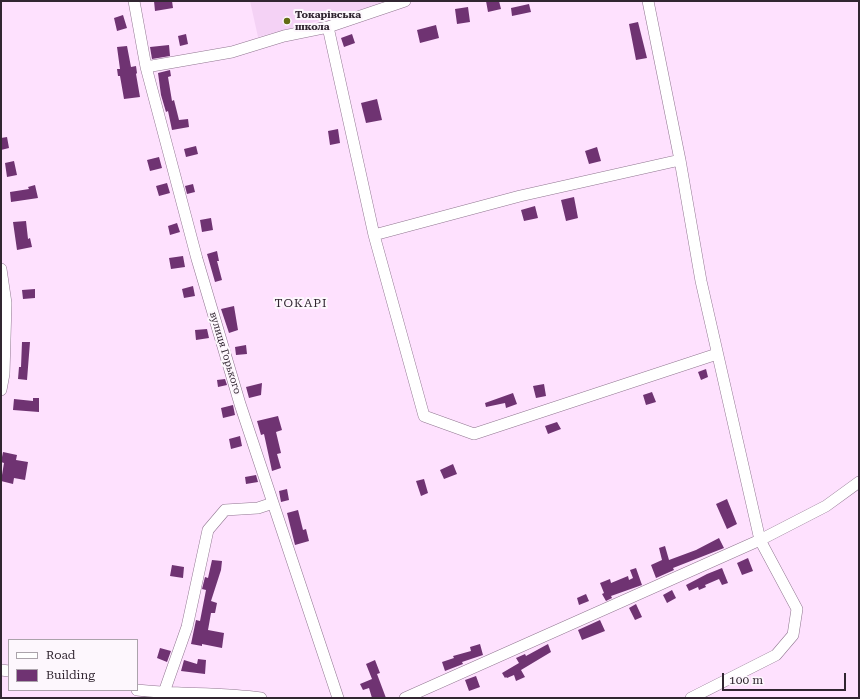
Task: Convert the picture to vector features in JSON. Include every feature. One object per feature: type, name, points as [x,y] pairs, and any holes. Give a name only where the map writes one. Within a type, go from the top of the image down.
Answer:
[{"type":"street","name":"вулиця Горького","points":[[134,1],[146,67],[197,259],[240,404],[338,698]]},
{"type":"street","points":[[146,67],[232,52],[284,36],[328,27],[405,1]]},
{"type":"street","points":[[648,1],[717,354],[760,540],[797,609],[793,635],[776,656],[691,698]]},
{"type":"street","points":[[328,27],[374,235],[424,416],[474,434],[717,354]]},
{"type":"street","points":[[374,235],[520,196],[680,160]]},
{"type":"street","points":[[1,269],[6,303],[4,374],[1,390]]},
{"type":"street","points":[[405,698],[760,540],[826,506],[859,482]]},
{"type":"street","points":[[163,696],[187,627],[208,530],[225,510],[258,508],[273,503]]},
{"type":"street","points":[[138,690],[163,696],[238,696],[261,698]]},
{"type":"shaded area","name":"Токарівська школа","points":[[250,1],[380,1],[382,4],[258,37]]},
{"type":"building","points":[[154,1],[172,1],[173,8],[155,11]]},
{"type":"building","points":[[486,1],[499,1],[501,9],[488,12]]},
{"type":"building","points":[[529,4],[531,12],[512,16],[511,8]]},
{"type":"building","points":[[468,7],[470,22],[457,24],[455,9]]},
{"type":"building","points":[[123,15],[127,28],[117,31],[114,18]]},
{"type":"building","points":[[638,22],[647,58],[636,60],[629,24]]},
{"type":"building","points":[[436,25],[439,38],[420,43],[417,30]]},
{"type":"building","points":[[186,34],[188,44],[180,46],[178,36]]},
{"type":"building","points":[[352,34],[355,43],[344,47],[341,38]]},
{"type":"building","points":[[169,45],[170,56],[152,59],[150,47]]},
{"type":"building","points":[[127,46],[131,67],[136,66],[140,97],[124,99],[120,76],[118,76],[117,69],[120,69],[117,47]]},
{"type":"building","points":[[170,70],[171,76],[168,77],[172,101],[174,100],[179,120],[188,119],[189,127],[172,130],[168,111],[166,112],[161,95],[158,73]]},
{"type":"building","points":[[377,99],[382,120],[366,123],[361,103]]},
{"type":"building","points":[[338,129],[340,143],[330,145],[328,131]]},
{"type":"building","points":[[7,137],[9,148],[1,150],[1,138]]},
{"type":"building","points":[[196,146],[198,154],[186,157],[184,149]]},
{"type":"building","points":[[597,147],[601,161],[589,164],[585,151]]},
{"type":"building","points":[[159,157],[162,168],[150,171],[147,160]]},
{"type":"building","points":[[14,161],[17,175],[7,177],[5,163]]},
{"type":"building","points":[[167,183],[170,193],[159,196],[156,186]]},
{"type":"building","points":[[193,184],[195,192],[187,194],[185,186]]},
{"type":"building","points":[[35,185],[38,198],[11,202],[10,192],[29,189],[28,187]]},
{"type":"building","points":[[574,197],[578,218],[566,221],[561,200]]},
{"type":"building","points":[[535,206],[538,218],[524,221],[521,210]]},
{"type":"building","points":[[211,218],[213,230],[202,232],[200,220]]},
{"type":"building","points":[[26,221],[28,239],[30,238],[32,247],[17,250],[13,222]]},
{"type":"building","points":[[177,223],[180,232],[170,235],[168,226]]},
{"type":"building","points":[[217,251],[219,261],[217,261],[222,280],[215,282],[207,254]]},
{"type":"building","points":[[183,256],[185,267],[171,269],[169,258]]},
{"type":"building","points":[[193,286],[195,296],[184,298],[182,289]]},
{"type":"building","points":[[35,289],[35,298],[23,299],[22,290]]},
{"type":"building","points":[[234,306],[238,330],[229,333],[221,309]]},
{"type":"building","points":[[207,329],[209,338],[196,340],[195,330]]},
{"type":"building","points":[[22,342],[30,342],[27,380],[18,379],[19,367],[21,367]]},
{"type":"building","points":[[246,345],[247,354],[236,355],[235,347]]},
{"type":"building","points":[[706,369],[708,377],[701,380],[698,372]]},
{"type":"building","points":[[225,379],[227,385],[218,387],[217,380]]},
{"type":"building","points":[[262,383],[261,395],[249,398],[246,387]]},
{"type":"building","points":[[544,384],[546,396],[536,398],[533,386]]},
{"type":"building","points":[[652,392],[656,402],[646,405],[643,395]]},
{"type":"building","points":[[513,393],[517,404],[506,408],[505,403],[486,407],[485,403]]},
{"type":"building","points":[[33,398],[39,398],[39,412],[13,410],[14,399],[33,401]]},
{"type":"building","points":[[233,405],[235,415],[223,418],[221,408]]},
{"type":"building","points":[[278,416],[282,430],[276,432],[281,453],[277,454],[281,468],[272,471],[264,434],[261,435],[257,421]]},
{"type":"building","points":[[557,422],[561,429],[548,434],[545,426]]},
{"type":"building","points":[[240,436],[242,446],[231,449],[229,439]]},
{"type":"building","points":[[3,452],[17,455],[16,460],[28,462],[25,480],[14,478],[13,484],[1,481],[4,463],[1,462]]},
{"type":"building","points":[[453,464],[457,474],[444,479],[440,470]]},
{"type":"building","points":[[256,475],[258,482],[246,484],[245,477]]},
{"type":"building","points":[[424,479],[428,493],[421,496],[416,481]]},
{"type":"building","points":[[287,489],[289,500],[281,502],[279,491]]},
{"type":"building","points":[[727,499],[737,524],[727,529],[716,504]]},
{"type":"building","points":[[298,510],[303,530],[306,529],[309,541],[295,545],[287,513]]},
{"type":"building","points":[[719,538],[724,548],[673,568],[674,570],[656,578],[651,565],[662,560],[659,548],[665,546],[669,560],[696,550]]},
{"type":"building","points":[[748,558],[753,571],[742,575],[737,563]]},
{"type":"building","points":[[212,560],[222,561],[221,570],[211,601],[217,603],[215,613],[211,613],[208,630],[224,633],[222,648],[202,644],[202,646],[191,644],[196,620],[200,621],[206,590],[202,589],[205,577],[208,578]]},
{"type":"building","points":[[172,565],[184,567],[183,578],[170,576]]},
{"type":"building","points":[[636,568],[642,585],[611,596],[612,598],[606,601],[602,594],[604,593],[600,583],[610,579],[611,583],[628,576],[629,580],[633,578],[630,570]]},
{"type":"building","points":[[722,568],[728,583],[722,585],[719,579],[705,585],[706,587],[699,590],[698,587],[689,591],[686,585]]},
{"type":"building","points":[[672,590],[676,598],[667,603],[663,595]]},
{"type":"building","points":[[586,594],[589,601],[579,605],[577,598]]},
{"type":"building","points":[[636,604],[642,617],[635,620],[629,608]]},
{"type":"building","points":[[600,620],[605,631],[582,640],[578,630]]},
{"type":"building","points":[[480,644],[483,655],[462,662],[463,664],[445,671],[442,662],[454,658],[453,656],[471,651],[470,647]]},
{"type":"building","points":[[548,644],[551,652],[521,670],[525,677],[516,681],[514,675],[505,678],[502,673],[519,663],[516,658],[525,654],[526,656]]},
{"type":"building","points":[[160,648],[171,651],[167,662],[157,658]]},
{"type":"building","points":[[198,659],[206,660],[205,674],[181,671],[184,660],[197,664]]},
{"type":"building","points":[[375,660],[380,673],[377,674],[386,698],[372,698],[369,688],[363,690],[360,684],[372,679],[366,664]]},
{"type":"building","points":[[476,676],[480,687],[469,691],[465,680]]},
{"type":"place","name":"Токарівська школа","points":[[287,21]]},
{"type":"district","name":"ТОКАРІ","points":[[301,303]]}]
